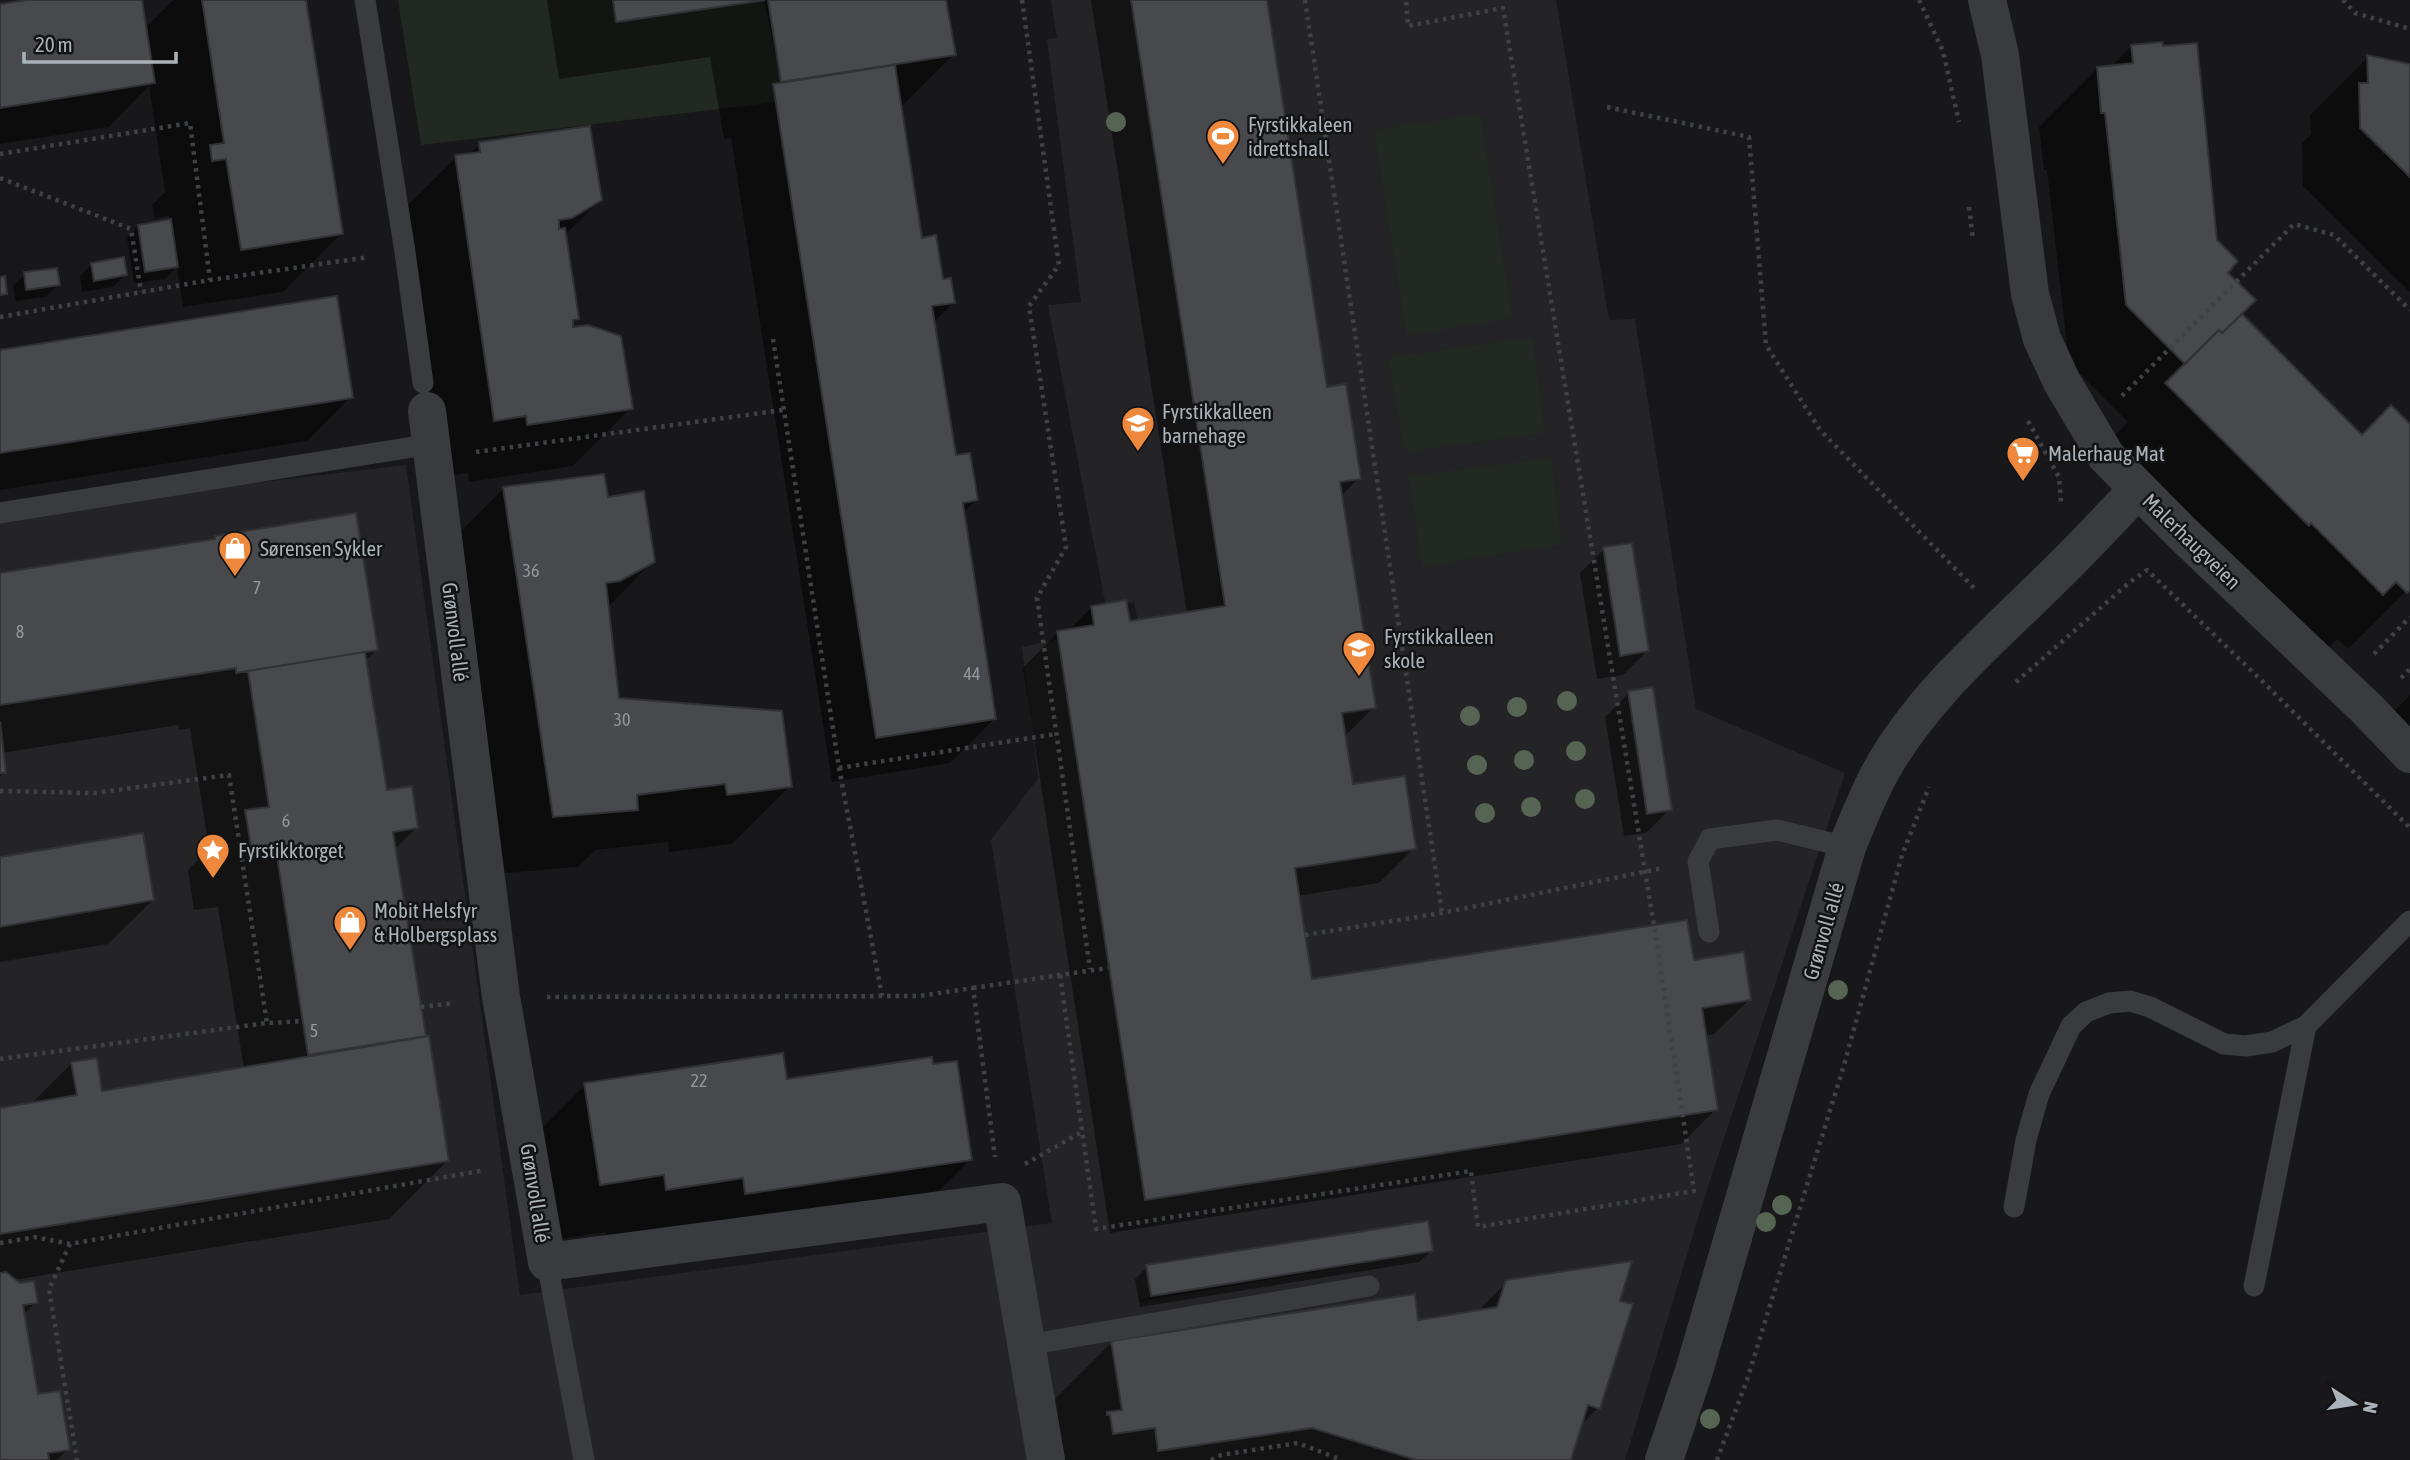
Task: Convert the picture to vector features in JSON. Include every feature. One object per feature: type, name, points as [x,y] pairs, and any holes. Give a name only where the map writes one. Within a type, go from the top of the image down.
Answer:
[{"type":"street","name":"Malerhaugveien","points":[[1987,0],[2000,55],[2030,294],[2042,338],[2062,382],[2106,456],[2410,754]]},
{"type":"street","name":"Grønvoll allé","points":[[429,424],[501,997],[547,1262],[1002,1202]]},
{"type":"street","name":"Grønvoll allé","points":[[1664,1460],[1694,1371],[1847,846],[1866,799],[1883,766],[1930,701],[1961,666],[2052,578],[2138,489]]},
{"type":"street","points":[[1002,1202],[1046,1460]]},
{"type":"lane","points":[[0,513],[429,424],[365,0]]},
{"type":"lane","points":[[1709,932],[1698,861],[1710,839],[1777,830],[1847,846]]},
{"type":"lane","points":[[2014,1208],[2026,1140],[2039,1094],[2071,1026],[2086,1012],[2109,1003],[2130,1001],[2150,1007],[2224,1044],[2272,1042],[2306,1026],[2410,921]]},
{"type":"lane","points":[[2254,1286],[2306,1026]]},
{"type":"lane","points":[[547,1262],[584,1460]]},
{"type":"lane","points":[[1027,1345],[1369,1286]]},
{"type":"path","points":[[1022,0],[1059,265],[1029,306],[1066,547],[1037,598],[1090,969]]},
{"type":"path","points":[[1305,0],[1442,913]]},
{"type":"path","points":[[1060,975],[1096,1229],[1471,1171],[1478,1227],[1695,1191],[1503,8],[1408,26],[1406,0]]},
{"type":"path","points":[[1919,0],[1943,51],[1960,131]]},
{"type":"path","points":[[2343,0],[2355,13],[2410,29]]},
{"type":"path","points":[[1607,107],[1749,137],[1766,345],[1820,430],[1983,597]]},
{"type":"path","points":[[0,154],[190,123],[210,280]]},
{"type":"path","points":[[0,178],[131,229],[141,292]]},
{"type":"path","points":[[1968,195],[1974,246]]},
{"type":"path","points":[[2114,404],[2294,224],[2334,235],[2410,310]]},
{"type":"path","points":[[0,317],[210,280],[405,252]]},
{"type":"path","points":[[773,339],[839,768],[882,996]]},
{"type":"path","points":[[429,424],[783,410]]},
{"type":"path","points":[[2027,419],[2059,477],[2062,508]]},
{"type":"path","points":[[2008,689],[2147,570],[2410,828]]},
{"type":"path","points":[[2366,661],[2410,617]]},
{"type":"path","points":[[839,768],[1056,734]]},
{"type":"path","points":[[0,791],[94,793],[229,775],[267,1023]]},
{"type":"path","points":[[1717,1460],[1747,1380],[1844,1065],[1902,855],[1916,814],[1933,778]]},
{"type":"path","points":[[1305,936],[1442,913],[1698,861]]},
{"type":"path","points":[[501,997],[920,996],[1108,968]]},
{"type":"path","points":[[973,988],[1002,1202]]},
{"type":"path","points":[[0,1059],[267,1023],[303,1021]]},
{"type":"path","points":[[1022,1166],[1082,1132]]},
{"type":"path","points":[[0,1243],[34,1237],[70,1244],[531,1162]]},
{"type":"path","points":[[70,1244],[49,1289],[77,1460]]},
{"type":"path","points":[[1211,1460],[1221,1455],[1298,1443],[1342,1460]]},
{"type":"shaded area","points":[[398,0],[613,0],[617,22],[764,0],[781,82],[773,84],[776,102],[421,145]]},
{"type":"shaded area","points":[[1051,0],[1132,0],[1224,611],[1357,587],[1268,0],[1556,0],[1609,320],[1635,319],[1696,709],[1845,773],[1702,1205],[1625,1460],[0,1460],[0,513],[406,465],[520,1295],[1052,1223],[991,840],[1038,778],[1022,647],[1138,623],[1134,602],[1106,607],[1048,305],[1081,302],[1047,39],[1057,38]],"holes":[[[1360,1264],[1138,1302],[1151,1296]]]},
{"type":"shaded area","points":[[1480,114],[1512,318],[1407,336],[1374,130]]},
{"type":"shaded area","points":[[1532,338],[1545,433],[1405,452],[1388,357]]},
{"type":"shaded area","points":[[1551,458],[1562,545],[1422,566],[1409,476]]},
{"type":"building","points":[[27,0],[142,0],[155,83],[0,108],[0,4]]},
{"type":"building","points":[[202,0],[306,0],[343,234],[241,250],[226,159],[212,161],[210,145],[224,143]]},
{"type":"building","points":[[613,0],[765,0],[616,22]]},
{"type":"building","points":[[768,0],[946,0],[956,55],[781,82]]},
{"type":"building","points":[[1131,0],[1267,0],[1327,387],[1346,384],[1361,479],[1340,482],[1376,708],[1342,713],[1353,784],[1405,776],[1416,849],[1295,868],[1312,979],[1687,920],[1694,960],[1744,952],[1751,1000],[1702,1008],[1718,1110],[1145,1200],[1057,631],[1094,625],[1091,606],[1126,600],[1130,621],[1225,606]]},
{"type":"building","points":[[2162,42],[2163,46],[2197,43],[2217,240],[2238,261],[2228,273],[2256,300],[2222,333],[2219,330],[2185,364],[2126,305],[2105,113],[2101,113],[2097,67],[2133,63],[2131,45]]},
{"type":"building","points":[[2367,55],[2410,64],[2410,177],[2360,128],[2359,83],[2368,83]]},
{"type":"building","points":[[895,65],[922,238],[936,235],[943,279],[951,278],[955,303],[932,306],[956,455],[970,453],[978,500],[963,503],[996,719],[876,738],[773,84]]},
{"type":"building","points":[[590,126],[602,200],[572,218],[559,220],[559,229],[565,228],[579,319],[573,320],[573,327],[588,325],[621,336],[633,409],[527,425],[526,416],[494,421],[455,155],[480,152],[479,142]]},
{"type":"building","points":[[171,219],[178,267],[145,272],[138,225]]},
{"type":"building","points":[[124,257],[127,275],[94,281],[91,263]]},
{"type":"building","points":[[57,268],[60,285],[26,290],[24,272]]},
{"type":"building","points":[[5,276],[7,294],[0,295],[0,277]]},
{"type":"building","points":[[337,296],[353,398],[0,453],[0,350]]},
{"type":"building","points":[[2242,314],[2362,435],[2391,405],[2410,424],[2410,590],[2407,593],[2396,582],[2383,595],[2311,523],[2309,526],[2165,383],[2219,330],[2222,333]]},
{"type":"building","points":[[604,474],[608,497],[644,491],[655,562],[620,581],[606,583],[619,698],[782,711],[792,787],[727,795],[725,784],[637,795],[638,810],[553,817],[503,487]]},
{"type":"building","points":[[356,513],[378,650],[236,673],[236,668],[0,705],[0,573],[215,539],[215,536]]},
{"type":"building","points":[[1632,543],[1649,651],[1620,656],[1603,547]]},
{"type":"building","points":[[365,652],[387,790],[412,786],[418,828],[393,832],[426,1036],[308,1055],[276,850],[252,853],[245,810],[269,807],[248,671]]},
{"type":"building","points":[[1653,687],[1672,810],[1647,814],[1628,691]]},
{"type":"building","points":[[0,721],[6,773],[0,773]]},
{"type":"building","points":[[143,833],[154,900],[0,927],[0,857]]},
{"type":"building","points":[[429,1036],[449,1161],[0,1234],[0,1108],[77,1095],[71,1062],[97,1058],[102,1091]]},
{"type":"building","points":[[783,1053],[787,1079],[932,1057],[933,1064],[957,1061],[972,1160],[745,1194],[743,1178],[666,1190],[664,1175],[600,1185],[584,1083]]},
{"type":"building","points":[[1428,1221],[1433,1251],[1151,1296],[1146,1265]]},
{"type":"building","points":[[1632,1261],[1620,1301],[1633,1304],[1600,1409],[1588,1405],[1571,1460],[1416,1460],[1312,1428],[1158,1451],[1155,1428],[1113,1434],[1110,1415],[1107,1415],[1107,1412],[1122,1410],[1111,1341],[1415,1294],[1418,1320],[1497,1307],[1506,1280]]},
{"type":"building","points":[[6,1272],[20,1283],[34,1281],[38,1303],[23,1305],[38,1394],[60,1391],[70,1450],[48,1453],[49,1460],[0,1460],[0,1273]]},
{"type":"place","name":"Fyrstikkaleen idrettshall","points":[[1223,166]]},
{"type":"place","name":"Fyrstikkalleen barnehage","points":[[1138,453]]},
{"type":"place","name":"Malerhaug Mat","points":[[2023,483]]},
{"type":"place","name":"Sørensen Sykler","points":[[235,578]]},
{"type":"place","name":"Fyrstikkalleen skole","points":[[1359,678]]},
{"type":"place","name":"Fyrstikktorget","points":[[213,880]]},
{"type":"place","name":"Mobit Helsfyr & Holbergsplass","points":[[350,952]]}]
